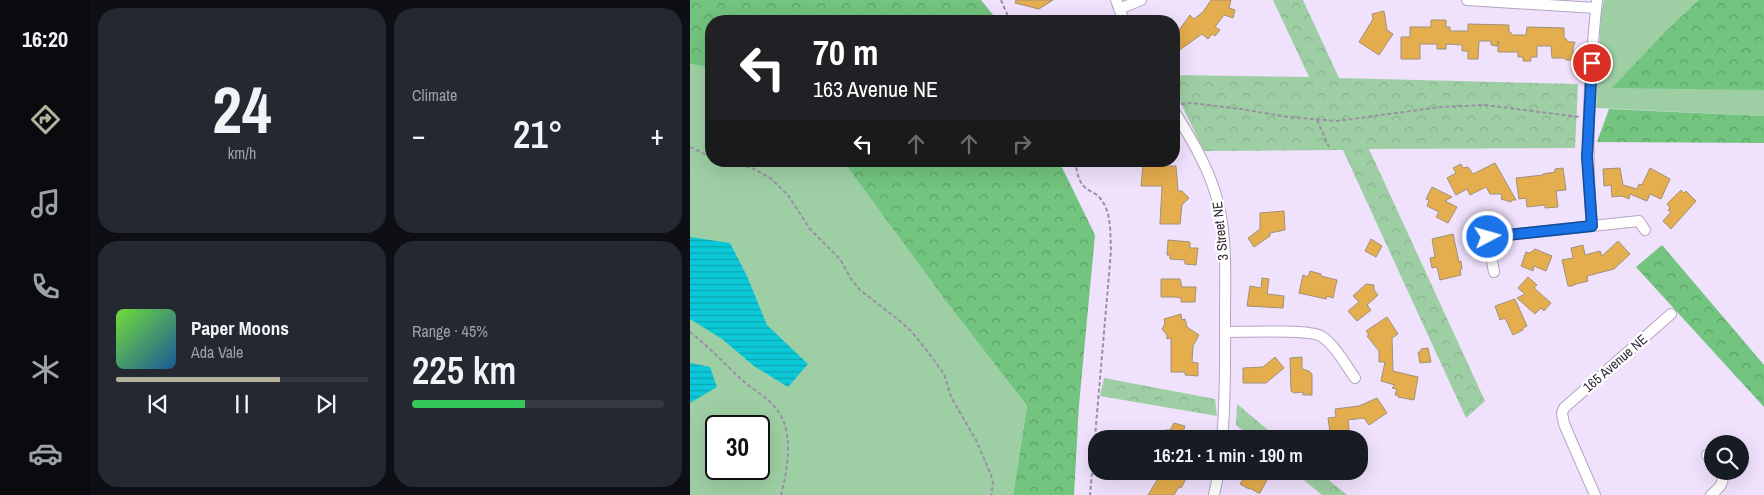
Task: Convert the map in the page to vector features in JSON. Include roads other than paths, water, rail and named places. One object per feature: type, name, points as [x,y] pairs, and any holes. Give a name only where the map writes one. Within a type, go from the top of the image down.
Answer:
[{"type":"street","points":[[1117,4],[1141,0]]},
{"type":"street","points":[[1467,0],[1596,4],[1587,136],[1588,190],[1592,226]]},
{"type":"street","name":"3 Street NE","points":[[1180,116],[1204,162],[1218,201],[1224,245],[1225,332],[1222,430]]},
{"type":"street","points":[[1484,218],[1494,272]]},
{"type":"street","points":[[1488,237],[1639,221],[1645,230]]},
{"type":"street","name":"165 Avenue NE","points":[[1596,495],[1564,424],[1562,413],[1567,404],[1671,314]]},
{"type":"street","points":[[1225,332],[1320,335],[1333,347],[1355,378]]},
{"type":"street","points":[[1214,495],[1217,480]]},
{"type":"street","points":[[1711,495],[1721,486],[1723,480]]},
{"type":"water","points":[[690,237],[730,243],[747,276],[767,325],[808,364],[788,387],[754,366],[722,339],[690,319]]},
{"type":"water","points":[[690,363],[710,367],[717,387],[690,403]]}]
